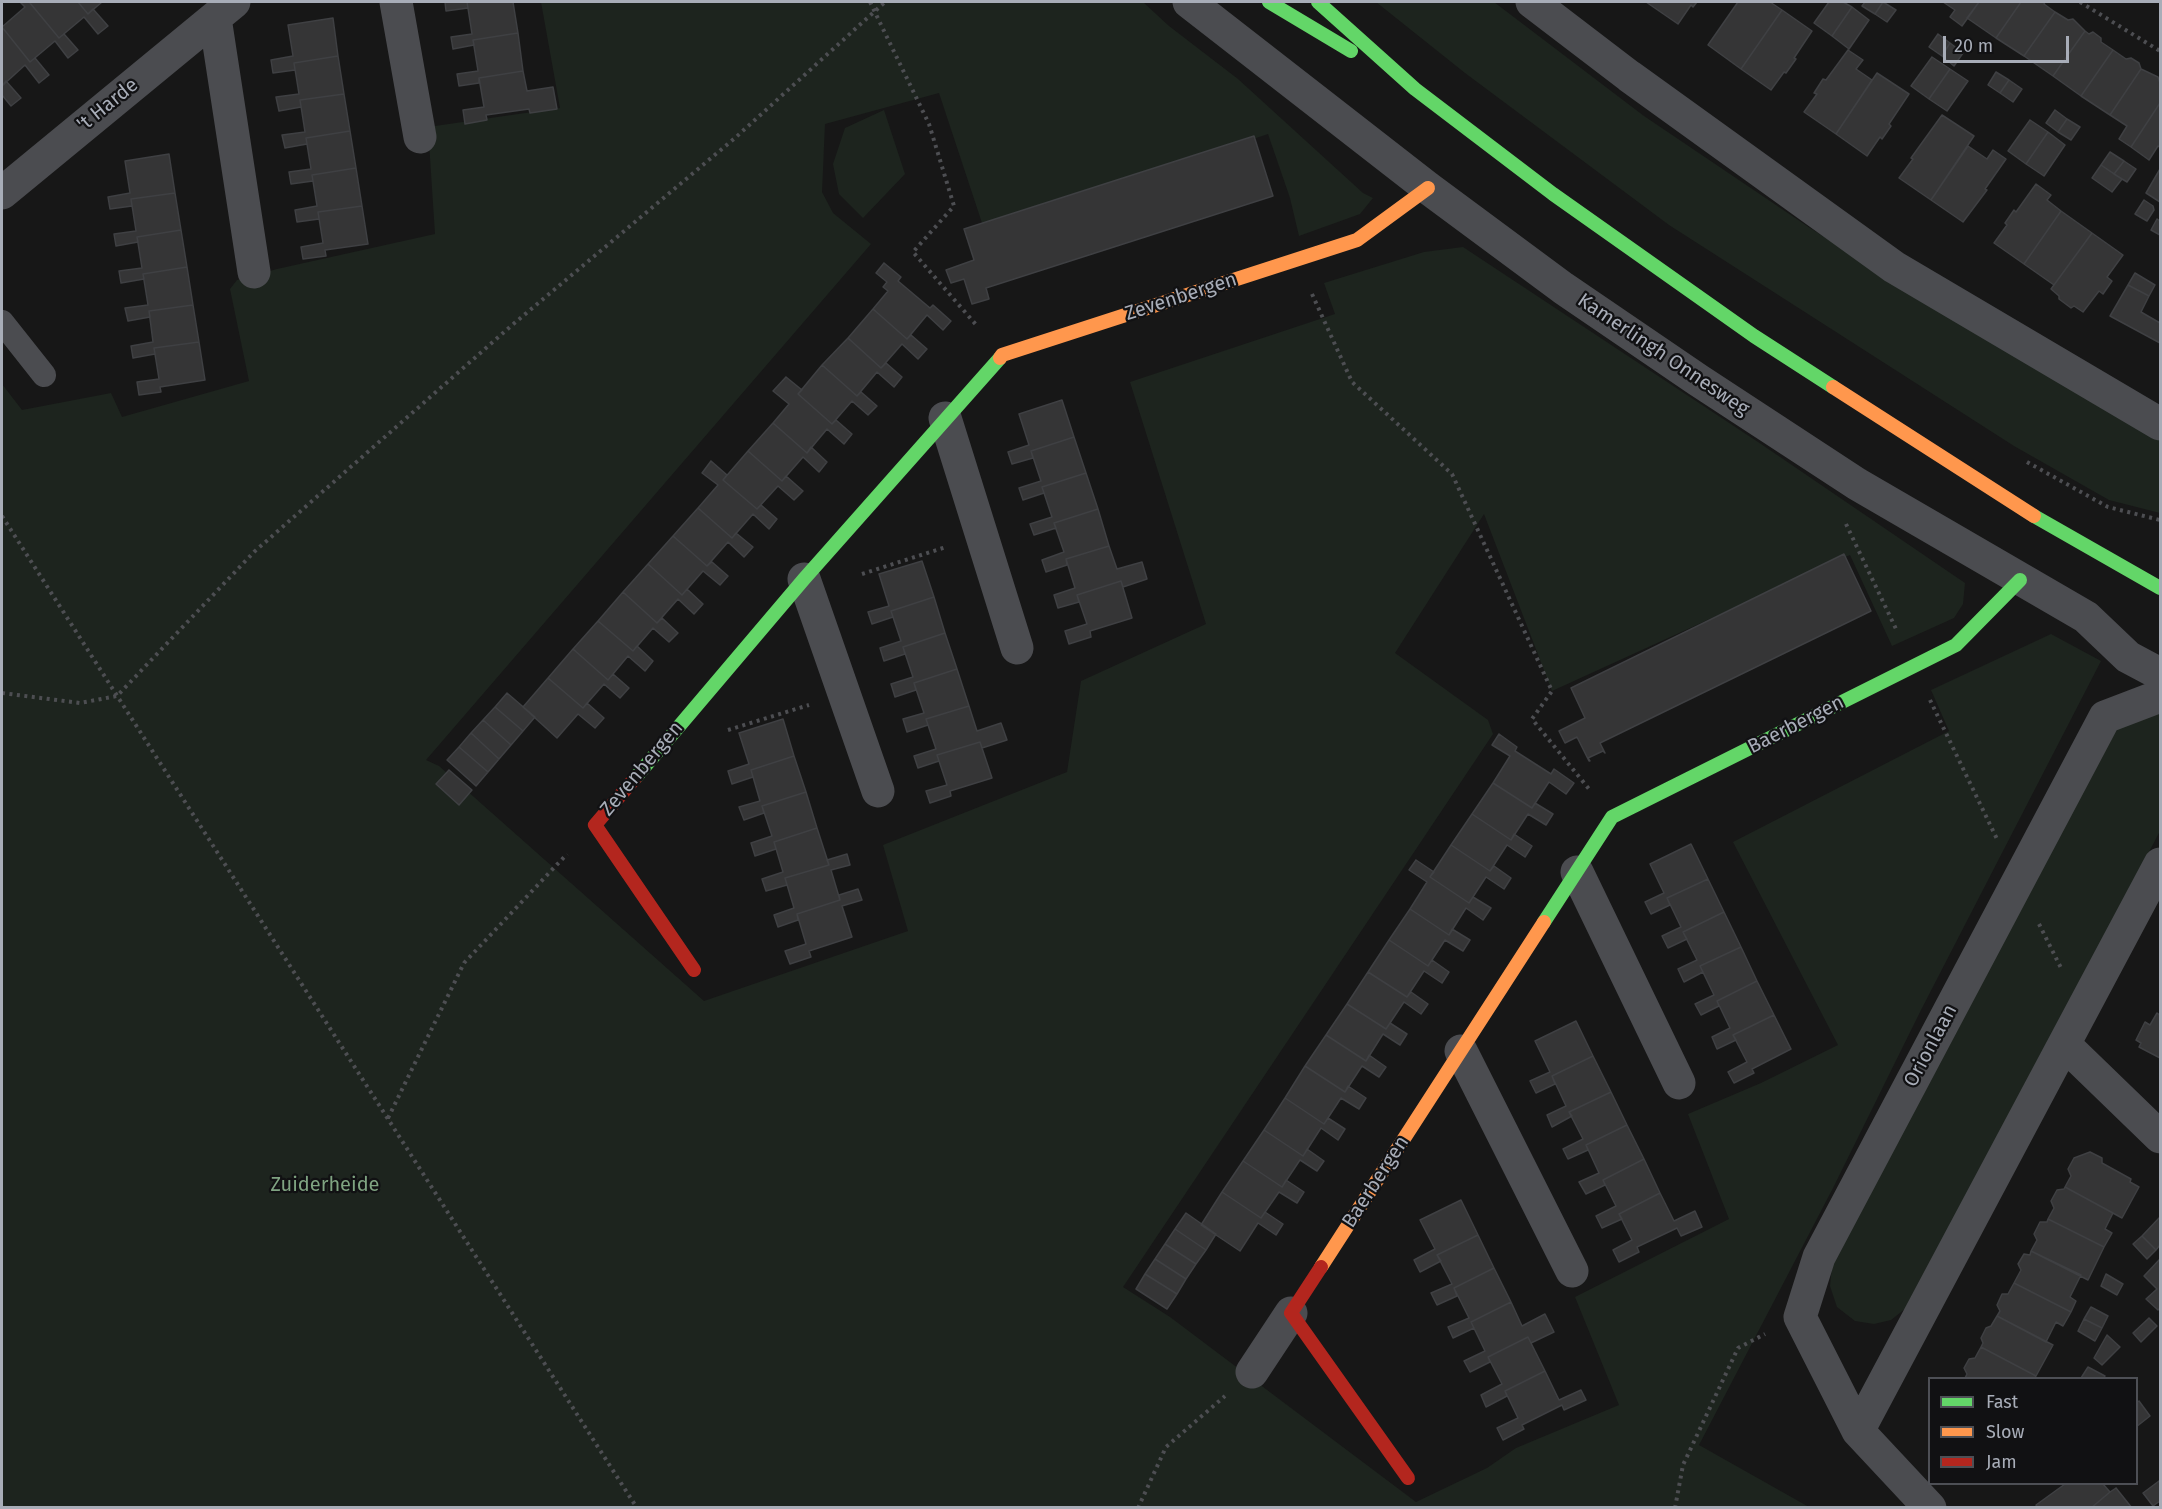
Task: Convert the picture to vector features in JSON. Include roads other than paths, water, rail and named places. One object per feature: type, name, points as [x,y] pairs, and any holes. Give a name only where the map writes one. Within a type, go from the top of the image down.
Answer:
[{"type":"street","points":[[396,2],[420,137]]},
{"type":"street","name":"Kamerlingh Onnesweg","points":[[1189,2],[1428,188],[1563,288],[1857,484],[2086,617],[2128,657],[2160,674]]},
{"type":"street","points":[[1269,2],[1415,89]]},
{"type":"street","points":[[1318,2],[1415,89],[1553,195],[1754,336],[2044,522],[2160,588]]},
{"type":"street","points":[[1532,2],[1629,76],[1894,267],[2160,424]]},
{"type":"street","name":"'t Harde","points":[[2,193],[225,10]]},
{"type":"street","name":"'t Harde","points":[[225,10],[254,272]]},
{"type":"street","name":"Zevenbergen","points":[[694,970],[595,825],[806,585],[945,418],[1002,355],[1357,240],[1428,188]]},
{"type":"street","points":[[945,418],[1017,648]]},
{"type":"street","name":"Baerbergen","points":[[1252,1372],[1612,817],[1956,645],[2020,580]]},
{"type":"street","points":[[806,585],[878,791]]},
{"type":"street","name":"Orionlaan","points":[[1858,1431],[1800,1317],[1819,1257],[2106,717],[2160,696]]},
{"type":"street","points":[[1924,1505],[1858,1431],[2084,1011],[2160,864]]},
{"type":"street","points":[[1577,872],[1679,1083]]},
{"type":"street","points":[[2065,1045],[2160,1137]]},
{"type":"street","points":[[1461,1051],[1572,1271]]},
{"type":"street","points":[[1291,1313],[1408,1478]]},
{"type":"lane","points":[[2,322],[44,375]]},
{"type":"park label","name":"Zuiderheide","points":[[325,1185]]}]
